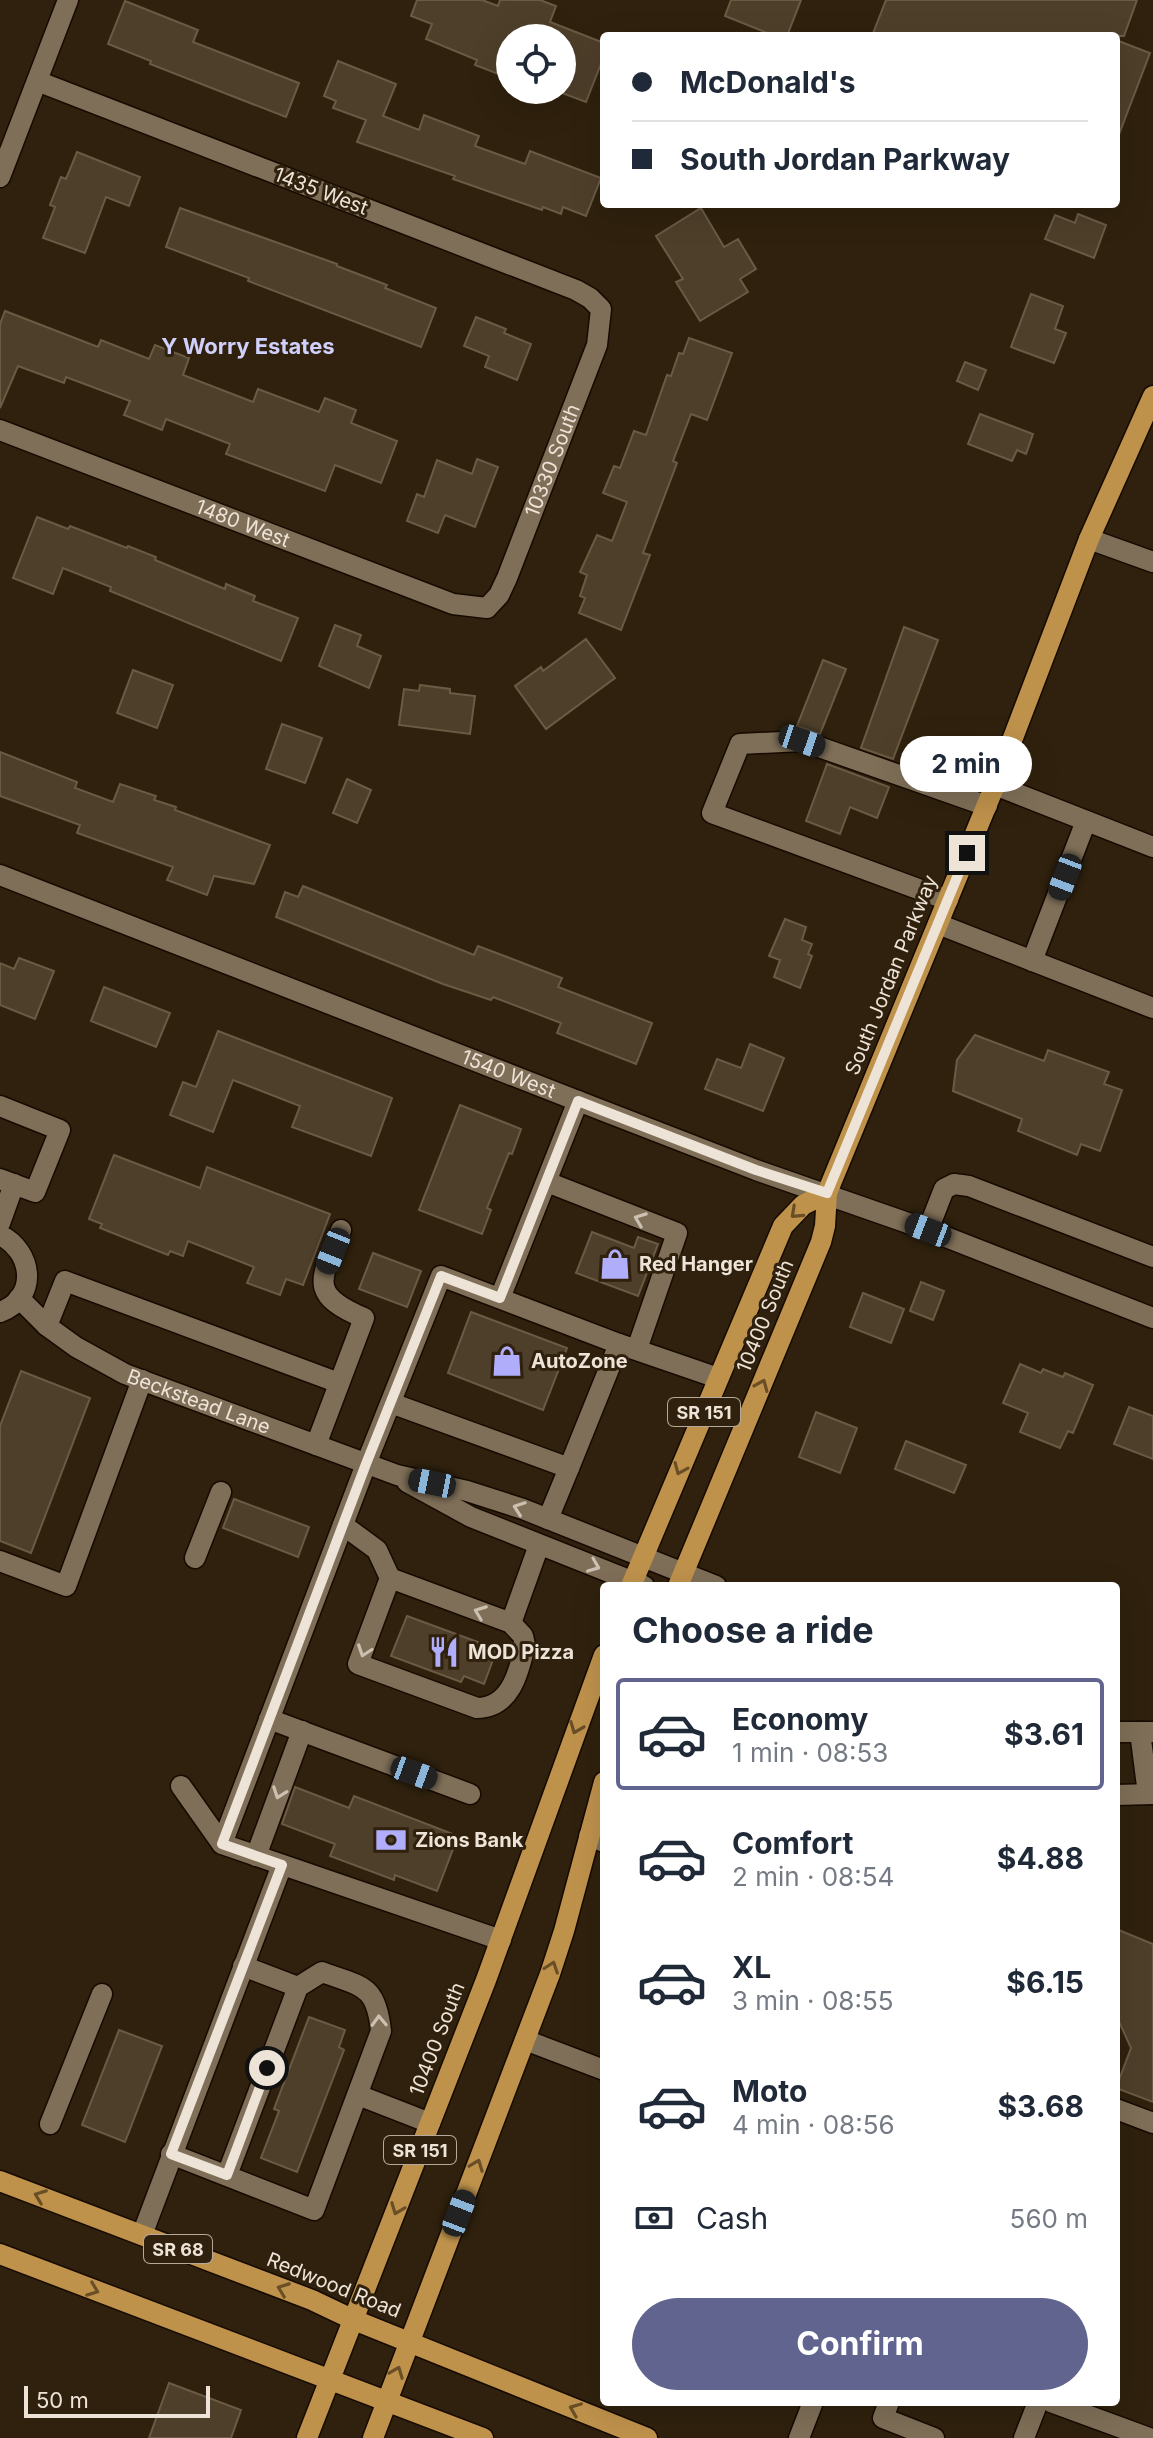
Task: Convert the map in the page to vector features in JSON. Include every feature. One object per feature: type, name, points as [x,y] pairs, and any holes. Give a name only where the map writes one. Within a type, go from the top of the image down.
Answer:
[{"type":"main road","name":"South Jordan Parkway","points":[[827,1193],[987,806],[1089,539],[1153,396]]},
{"type":"main road","name":"10400 South","points":[[637,1582],[643,1557],[775,1242],[793,1213],[827,1193]]},
{"type":"main road","name":"10400 South","points":[[681,1580],[815,1257],[825,1226],[827,1193]]},
{"type":"main road","name":"10400 South","points":[[307,2438],[501,1940],[600,1666]]},
{"type":"main road","name":"SR 151","points":[[373,2438],[525,2040],[596,1839],[600,1810]]},
{"type":"main road","name":"Redwood Road","points":[[0,2181],[312,2300],[354,2320],[647,2438]]},
{"type":"main road","points":[[0,2254],[483,2438]]},
{"type":"street","points":[[0,177],[68,0]]},
{"type":"street","name":"1435 West","points":[[37,81],[576,290],[601,309]]},
{"type":"street","name":"10330 South","points":[[487,608],[499,595],[507,578],[597,345],[601,309]]},
{"type":"street","name":"1480 West","points":[[0,430],[453,604],[487,608]]},
{"type":"street","points":[[1089,539],[1153,562]]},
{"type":"street","points":[[948,900],[712,813],[740,744],[802,741],[987,806]]},
{"type":"street","points":[[995,785],[1153,847]]},
{"type":"street","points":[[1032,961],[1086,821]]},
{"type":"street","name":"1540 West","points":[[0,875],[756,1170],[928,1230],[1153,1318]]},
{"type":"street","points":[[938,924],[1153,1008]]},
{"type":"street","points":[[500,1298],[578,1101]]},
{"type":"street","points":[[0,1106],[60,1130],[35,1192],[7,1181],[0,1223]]},
{"type":"street","points":[[547,1182],[677,1233],[548,1519]]},
{"type":"street","points":[[928,1230],[944,1189],[954,1184],[969,1186],[1153,1257]]},
{"type":"street","points":[[316,1445],[364,1318],[340,1308],[330,1300],[324,1287],[325,1271],[341,1230]]},
{"type":"street","points":[[0,1235],[22,1253],[27,1268],[26,1284],[19,1298],[0,1312]]},
{"type":"street","points":[[222,1844],[441,1276],[718,1378]]},
{"type":"street","points":[[47,1326],[65,1281],[339,1383]]},
{"type":"street","name":"Beckstead Lane","points":[[19,1298],[47,1326],[96,1360],[142,1380],[397,1475],[467,1491],[548,1519],[643,1557],[681,1580]]},
{"type":"street","points":[[1,1563],[66,1586],[142,1380]]},
{"type":"street","points":[[391,1403],[569,1468]]},
{"type":"street","name":"Beckstead Lane","points":[[397,1475],[471,1517],[629,1582]]},
{"type":"street","points":[[195,1558],[221,1492]]},
{"type":"street","points":[[343,1525],[377,1550],[390,1578],[511,1623],[523,1636],[523,1654],[506,1697],[489,1708],[477,1708],[358,1664],[390,1578]]},
{"type":"street","points":[[511,1623],[539,1545]]},
{"type":"street","points":[[269,1719],[470,1794]]},
{"type":"street","points":[[256,1856],[302,1731]]},
{"type":"street","points":[[1120,1732],[1146,1732],[1150,1794],[1120,1795]]},
{"type":"street","points":[[181,1786],[222,1844],[501,1940]]},
{"type":"street","points":[[142,2235],[282,1865]]},
{"type":"street","points":[[243,1966],[298,1987]]},
{"type":"street","points":[[171,2154],[314,2210],[381,2031],[378,2008],[367,1989],[322,1972],[298,1987],[227,2175]]},
{"type":"street","points":[[50,2124],[102,1994]]},
{"type":"street","points":[[525,2040],[600,2066]]},
{"type":"street","points":[[358,2095],[430,2123]]},
{"type":"street","points":[[1120,2111],[1153,2123]]},
{"type":"street","points":[[799,2438],[811,2406]]},
{"type":"street","points":[[888,2406],[883,2418],[934,2438]]},
{"type":"street","points":[[1024,2438],[1036,2406]]},
{"type":"street","points":[[1062,2406],[1149,2438]]},
{"type":"building","points":[[417,0],[482,0],[498,6],[500,0],[540,0],[556,6],[550,22],[555,24],[496,24],[496,73],[475,65],[477,60],[426,39],[432,24],[411,16]]},
{"type":"building","points":[[731,0],[801,0],[789,32],[765,32],[725,16]]},
{"type":"building","points":[[886,0],[1137,0],[1124,36],[1120,36],[1120,32],[874,32]]},
{"type":"building","points":[[125,1],[198,30],[193,42],[299,83],[286,117],[150,64],[151,61],[108,44]]},
{"type":"building","points":[[576,32],[600,41],[600,66],[586,102],[576,98]]},
{"type":"building","points":[[1120,42],[1150,53],[1120,132]]},
{"type":"building","points":[[338,61],[396,84],[383,116],[419,130],[424,115],[479,136],[475,146],[525,164],[530,151],[600,178],[600,181],[586,216],[563,207],[561,214],[543,207],[542,210],[357,142],[366,120],[333,108],[336,101],[324,96]]},
{"type":"building","points":[[77,152],[140,177],[129,206],[106,197],[85,253],[43,238],[55,207],[50,205],[61,177],[66,179]]},
{"type":"building","points":[[180,208],[337,264],[387,285],[385,288],[436,308],[421,347],[166,247]]},
{"type":"building","points":[[701,208],[724,247],[738,239],[756,269],[740,279],[748,292],[700,321],[676,282],[683,279],[656,236]]},
{"type":"building","points":[[1078,214],[1106,225],[1094,258],[1045,239],[1055,215],[1075,223]]},
{"type":"building","points":[[1031,294],[1063,306],[1055,329],[1066,333],[1054,363],[1011,347]]},
{"type":"building","points":[[5,311],[98,347],[101,340],[149,359],[155,345],[189,358],[183,375],[253,402],[258,389],[319,412],[325,398],[356,410],[351,423],[397,441],[381,483],[335,465],[325,491],[226,454],[230,444],[166,419],[162,430],[124,415],[130,401],[66,377],[64,383],[18,366],[0,408],[0,324]]},
{"type":"building","points":[[476,317],[506,329],[504,333],[531,344],[517,380],[485,367],[489,356],[464,346]]},
{"type":"building","points":[[689,338],[732,353],[707,420],[691,414],[673,461],[677,463],[643,553],[650,555],[621,630],[579,613],[585,598],[580,596],[587,575],[580,572],[597,535],[612,541],[627,502],[603,493],[614,466],[620,468],[634,431],[646,435],[667,375],[671,376],[679,353],[683,354]]},
{"type":"building","points":[[965,362],[986,370],[978,390],[957,381]]},
{"type":"building","points":[[980,414],[1033,434],[1026,454],[1017,450],[1012,461],[968,444]]},
{"type":"building","points":[[477,459],[498,467],[475,527],[445,515],[438,533],[407,521],[417,494],[424,497],[437,460],[472,474]]},
{"type":"building","points":[[37,517],[128,546],[225,589],[226,584],[255,596],[253,601],[298,618],[281,661],[110,591],[111,587],[63,568],[53,594],[13,578]]},
{"type":"building","points":[[335,625],[361,635],[357,646],[381,656],[369,688],[319,666]]},
{"type":"building","points":[[904,627],[938,640],[893,759],[861,748]]},
{"type":"building","points":[[586,639],[615,678],[546,729],[515,686],[541,667],[543,671]]},
{"type":"building","points":[[823,660],[846,669],[820,734],[797,726]]},
{"type":"building","points":[[133,670],[173,685],[157,728],[117,713]]},
{"type":"building","points":[[420,685],[475,696],[470,734],[399,725],[404,689],[419,691]]},
{"type":"building","points":[[282,724],[322,738],[305,783],[266,769]]},
{"type":"building","points":[[0,752],[77,782],[75,788],[113,802],[120,784],[156,796],[154,800],[176,807],[175,810],[270,845],[254,884],[214,876],[207,895],[167,880],[173,867],[77,833],[80,825],[0,796]]},
{"type":"building","points":[[827,764],[889,787],[877,818],[850,807],[840,834],[806,821]]},
{"type":"building","points":[[347,779],[371,790],[357,823],[333,813]]},
{"type":"building","points":[[303,886],[474,955],[478,946],[562,978],[558,987],[652,1023],[636,1064],[557,1033],[561,1023],[493,997],[491,1000],[443,984],[276,917],[285,892],[298,897]]},
{"type":"building","points":[[785,919],[806,927],[802,940],[812,944],[808,954],[812,956],[800,988],[774,977],[780,960],[769,956]]},
{"type":"building","points":[[19,958],[54,971],[35,1019],[0,1005],[0,963],[14,969]]},
{"type":"building","points":[[104,987],[170,1013],[156,1047],[91,1021]]},
{"type":"building","points":[[218,1031],[392,1098],[371,1156],[292,1127],[300,1106],[233,1080],[213,1132],[170,1115],[183,1082],[196,1087]]},
{"type":"building","points":[[975,1035],[1044,1061],[1048,1050],[1109,1072],[1104,1084],[1122,1090],[1100,1151],[1081,1144],[1077,1155],[1018,1131],[1022,1119],[953,1091],[957,1060]]},
{"type":"building","points":[[750,1044],[784,1058],[763,1111],[705,1089],[717,1059],[741,1068]]},
{"type":"building","points":[[460,1105],[521,1129],[487,1208],[491,1210],[482,1234],[419,1210]]},
{"type":"building","points":[[114,1155],[200,1188],[207,1167],[330,1214],[303,1285],[286,1279],[280,1295],[247,1283],[254,1267],[188,1241],[183,1256],[170,1251],[168,1255],[100,1228],[102,1224],[89,1219]]},
{"type":"building","name":"Red Hanger","points":[[592,1232],[634,1248],[638,1237],[658,1244],[638,1296],[576,1273]]},
{"type":"building","points":[[373,1253],[421,1271],[407,1307],[359,1289]]},
{"type":"building","points":[[921,1282],[944,1291],[933,1320],[910,1311]]},
{"type":"building","points":[[863,1293],[904,1309],[891,1343],[850,1327]]},
{"type":"building","name":"AutoZone","points":[[471,1312],[567,1348],[543,1410],[448,1373]]},
{"type":"building","points":[[1020,1364],[1041,1373],[1043,1369],[1063,1377],[1065,1373],[1093,1385],[1073,1433],[1068,1431],[1060,1448],[1020,1432],[1028,1413],[1003,1403]]},
{"type":"building","points":[[21,1371],[90,1398],[31,1553],[0,1541],[0,1426]]},
{"type":"building","points":[[1129,1407],[1153,1416],[1153,1459],[1114,1444]]},
{"type":"building","points":[[816,1412],[857,1428],[840,1473],[799,1457]]},
{"type":"building","points":[[906,1441],[966,1465],[954,1493],[895,1469]]},
{"type":"building","points":[[234,1499],[309,1527],[298,1557],[223,1528]]},
{"type":"building","name":"MOD Pizza","points":[[407,1616],[497,1649],[484,1684],[464,1676],[461,1682],[391,1656]]},
{"type":"building","name":"Zions Bank","points":[[295,1787],[349,1808],[354,1796],[458,1836],[437,1891],[395,1875],[394,1880],[330,1856],[335,1844],[282,1824]]},
{"type":"building","points":[[1120,1931],[1153,1944],[1153,2102],[1120,2090],[1120,2077],[1131,2048],[1120,2024]]},
{"type":"building","points":[[309,2017],[345,2030],[339,2047],[344,2050],[297,2172],[261,2158],[279,2111],[274,2109]]},
{"type":"building","points":[[119,2030],[162,2046],[125,2142],[82,2125]]},
{"type":"building","points":[[169,2383],[241,2410],[231,2438],[149,2438]]},
{"type":"place","name":"Red Hanger","points":[[615,1264]]},
{"type":"place","name":"AutoZone","points":[[507,1361]]},
{"type":"place","name":"MOD Pizza","points":[[444,1652]]},
{"type":"place","name":"Zions Bank","points":[[391,1840]]},
{"type":"district","name":"Y Worry Estates","points":[[248,346]]},
{"type":"route","points":[[267,2068],[227,2175],[171,2154],[282,1865],[222,1844],[441,1276],[500,1298],[578,1101],[756,1170],[827,1193],[967,853]]}]
